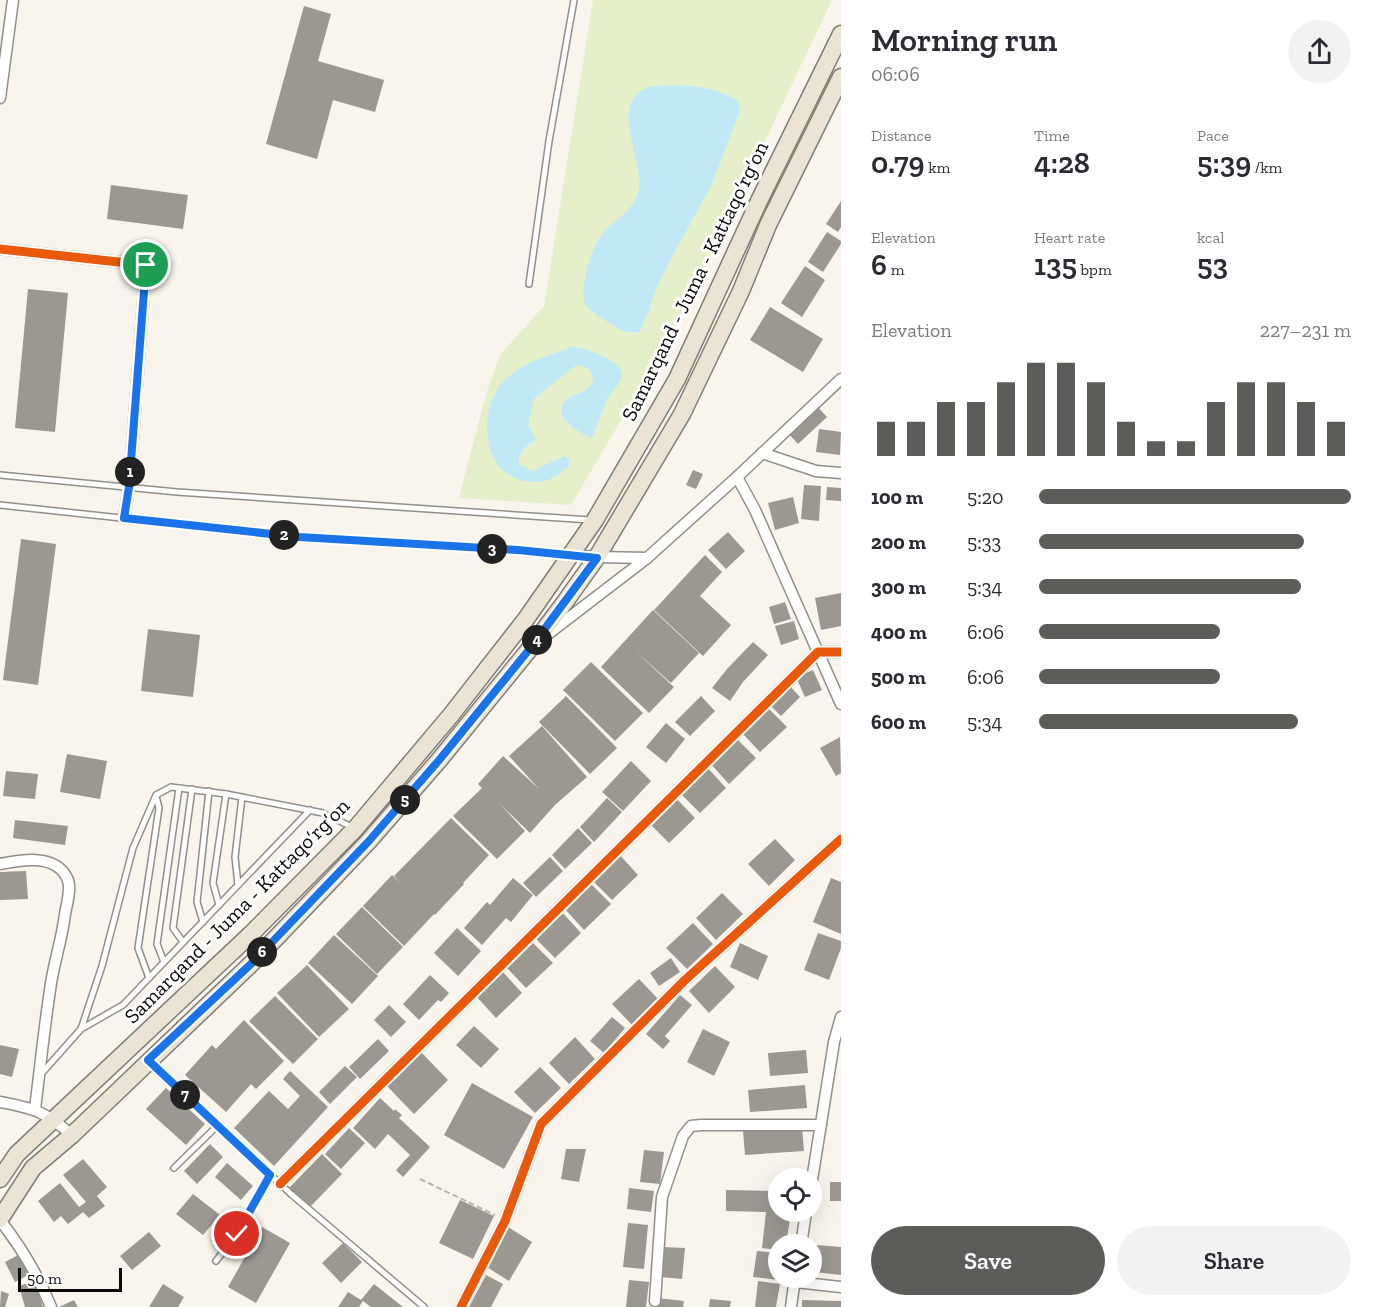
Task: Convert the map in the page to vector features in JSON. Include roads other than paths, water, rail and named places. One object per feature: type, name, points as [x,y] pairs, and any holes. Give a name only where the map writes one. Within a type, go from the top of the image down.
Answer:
[{"type":"main road","name":"Samarqand - Juma - Kattaqo‘rg‘on","points":[[0,1179],[17,1154],[252,933],[355,829],[451,715],[526,619],[594,520],[677,379],[759,201],[841,34]]},
{"type":"main road","name":"Samarqand - Juma - Kattaqo‘rg‘on","points":[[0,1220],[33,1168],[72,1135],[252,963],[368,842],[440,759],[532,646],[597,558],[682,414],[741,291],[768,225],[840,82]]},
{"type":"street","points":[[0,98],[13,0]]},
{"type":"street","points":[[0,249],[146,265],[129,487],[124,518]]},
{"type":"street","points":[[532,646],[646,558],[737,477],[841,379]]},
{"type":"street","points":[[762,453],[816,471],[841,473]]},
{"type":"street","points":[[737,477],[755,510],[841,704]]},
{"type":"street","points":[[571,555],[597,558],[646,558]]},
{"type":"street","points":[[280,1184],[818,652],[841,652]]},
{"type":"street","points":[[461,1307],[506,1221],[541,1124],[685,980],[841,839]]},
{"type":"street","points":[[0,864],[38,860],[63,872],[69,884],[64,926],[50,988],[35,1109]]},
{"type":"street","points":[[814,1168],[834,1042],[841,1017]]},
{"type":"street","points":[[0,1101],[35,1109],[54,1119],[72,1135]]},
{"type":"street","points":[[655,1301],[662,1197],[683,1136],[691,1126],[820,1125]]},
{"type":"street","points":[[0,1220],[21,1246],[51,1307]]},
{"type":"street","points":[[822,1284],[841,1287]]},
{"type":"street","points":[[791,1307],[794,1288]]},
{"type":"lane","points":[[529,284],[549,141],[574,0]]},
{"type":"lane","points":[[0,475],[129,487],[594,520]]},
{"type":"lane","points":[[0,505],[299,537],[571,555]]},
{"type":"lane","points":[[81,1029],[102,966],[133,848],[156,795],[171,787],[209,791],[323,813],[355,829]]},
{"type":"lane","points":[[164,962],[157,944],[179,788]]},
{"type":"lane","points":[[183,942],[173,928],[192,789]]},
{"type":"lane","points":[[203,922],[197,902],[209,791]]},
{"type":"lane","points":[[219,904],[213,883],[226,794]]},
{"type":"lane","points":[[149,978],[138,948],[159,808],[156,795]]},
{"type":"lane","points":[[238,885],[235,857],[242,797]]},
{"type":"lane","points":[[39,1076],[81,1029],[123,1005],[310,810]]},
{"type":"lane","points":[[148,1060],[280,1184],[424,1307]]},
{"type":"lane","points":[[174,1168],[217,1126]]},
{"type":"lane","points":[[216,1261],[237,1234],[270,1175]]},
{"type":"water","points":[[652,86],[685,86],[718,92],[738,101],[740,111],[711,186],[656,289],[639,332],[629,333],[594,313],[585,303],[584,289],[590,260],[600,237],[628,210],[637,197],[639,176],[629,117],[631,104],[638,93]]},
{"type":"water","points":[[571,347],[589,350],[616,364],[621,370],[621,380],[606,402],[592,438],[569,424],[562,413],[565,401],[590,386],[592,376],[589,369],[580,365],[575,366],[534,399],[528,425],[536,440],[523,450],[518,464],[533,471],[564,456],[569,459],[569,466],[558,475],[545,481],[525,481],[511,476],[496,462],[489,442],[487,420],[493,398],[505,380],[519,369]]}]
